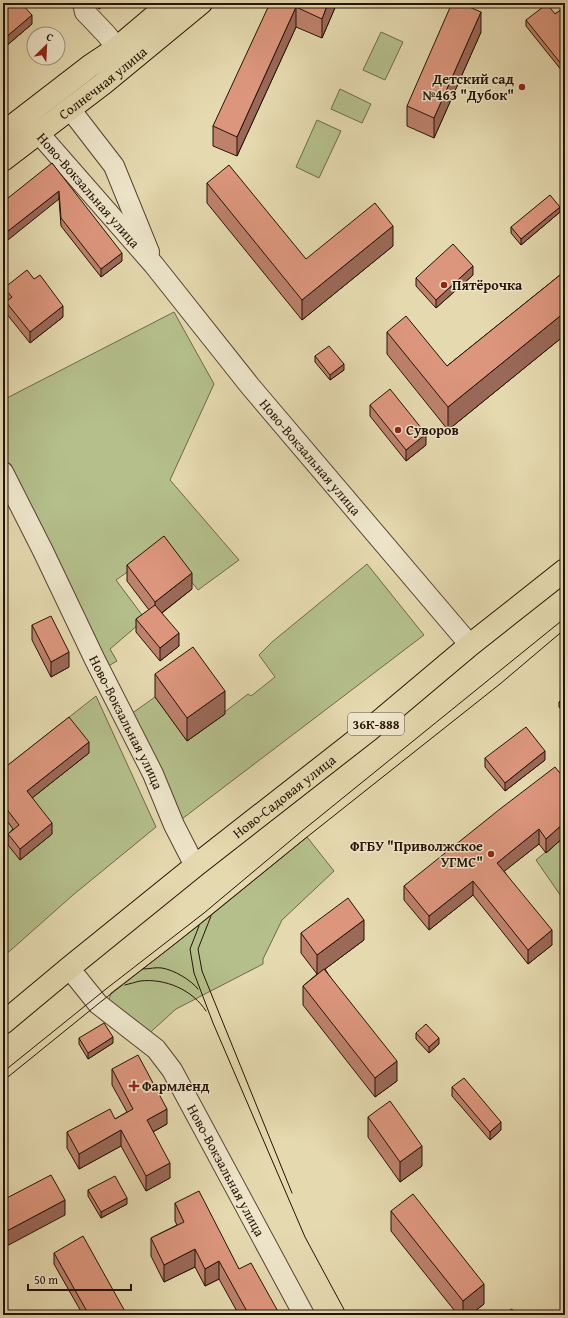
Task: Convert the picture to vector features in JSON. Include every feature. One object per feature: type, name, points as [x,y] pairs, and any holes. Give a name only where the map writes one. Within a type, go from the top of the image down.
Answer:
[{"type":"main road","name":"Солнечная улица","points":[[3,133],[23,116],[117,48],[170,3]]},
{"type":"main road","name":"Солнечная улица","points":[[3,160],[104,83],[201,3]]},
{"type":"main road","name":"Ново-Садовая улица","points":[[3,1023],[195,866],[369,730],[470,645],[565,570]]},
{"type":"street","points":[[83,3],[85,12],[117,48]]},
{"type":"street","name":"Ново-Вокзальная улица","points":[[70,109],[114,166],[154,265]]},
{"type":"street","name":"Ново-Вокзальная улица","points":[[23,116],[154,265],[250,386],[470,645]]},
{"type":"street","name":"Ново-Вокзальная улица","points":[[3,472],[43,551],[95,660],[153,774],[174,825],[195,866]]},
{"type":"street","name":"Ново-Вокзальная улица","points":[[69,968],[98,1004],[144,1038],[156,1049],[172,1070],[304,1315]]},
{"type":"green space","points":[[381,32],[403,42],[385,80],[363,70]]},
{"type":"green space","points":[[340,89],[371,104],[362,123],[331,109]]},
{"type":"green space","points":[[317,120],[341,131],[319,178],[296,167]]},
{"type":"green space","points":[[174,312],[214,384],[170,480],[239,560],[198,590],[163,547],[116,580],[145,619],[110,649],[117,661],[100,671],[3,473],[3,400]]},
{"type":"green space","points":[[367,564],[424,635],[174,825],[124,719],[155,697],[187,741],[248,694],[251,696],[275,677],[259,655],[272,642]]},
{"type":"green space","points":[[96,696],[156,827],[73,895],[3,957],[3,769]]},
{"type":"green space","points":[[565,836],[565,902],[536,860]]},
{"type":"green space","points":[[307,837],[334,871],[282,920],[263,959],[263,964],[176,1009],[144,1038],[106,1010],[111,993],[170,948]]},
{"type":"building","points":[[3,3],[21,3],[32,15],[5,38],[3,36]]},
{"type":"building","points":[[270,3],[287,3],[296,7],[237,137],[213,126]]},
{"type":"building","points":[[298,3],[328,3],[322,19],[296,7]]},
{"type":"building","points":[[452,3],[460,3],[481,12],[434,118],[407,106]]},
{"type":"building","points":[[547,4],[555,14],[565,7],[565,62],[562,65],[526,20]]},
{"type":"building","points":[[52,163],[122,253],[101,269],[61,218],[59,191],[3,235],[3,202]]},
{"type":"building","points":[[229,165],[306,259],[375,203],[393,226],[302,300],[207,183]]},
{"type":"building","points":[[550,195],[560,207],[521,239],[511,227]]},
{"type":"building","points":[[453,244],[473,266],[436,300],[416,278]]},
{"type":"building","points":[[27,270],[34,279],[40,275],[63,306],[30,332],[6,302],[12,297],[4,288]]},
{"type":"building","points":[[565,271],[565,312],[448,407],[387,332],[406,316],[447,366]]},
{"type":"building","points":[[329,346],[344,364],[330,375],[315,356]]},
{"type":"building","points":[[390,389],[426,434],[406,450],[370,405]]},
{"type":"building","points":[[164,536],[192,573],[155,602],[127,565]]},
{"type":"building","points":[[155,605],[179,633],[160,648],[136,619]]},
{"type":"building","points":[[51,616],[69,652],[51,662],[32,625]]},
{"type":"building","points":[[193,647],[225,691],[187,718],[155,674]]},
{"type":"building","points":[[565,697],[565,708],[559,702]]},
{"type":"building","points":[[69,717],[89,742],[27,791],[52,823],[20,849],[8,834],[19,825],[5,807],[3,808],[3,769]]},
{"type":"building","points":[[526,727],[545,751],[505,783],[485,758]]},
{"type":"building","points":[[555,767],[565,779],[565,822],[546,839],[539,829],[497,863],[552,930],[528,950],[473,881],[429,916],[404,886]]},
{"type":"building","points":[[348,898],[364,920],[317,955],[301,933]]},
{"type":"building","points":[[324,969],[397,1061],[375,1078],[303,986]]},
{"type":"building","points":[[565,1004],[565,1015],[561,1006]]},
{"type":"building","points":[[104,1023],[113,1037],[88,1053],[79,1038]]},
{"type":"building","points":[[426,1024],[439,1038],[429,1047],[416,1033]]},
{"type":"building","points":[[138,1055],[167,1109],[147,1120],[170,1163],[146,1176],[121,1130],[79,1154],[67,1132],[110,1109],[115,1119],[133,1109],[112,1069]]},
{"type":"building","points":[[464,1078],[501,1122],[490,1132],[452,1087]]},
{"type":"building","points":[[390,1101],[422,1146],[400,1162],[368,1117]]},
{"type":"building","points":[[51,1175],[65,1200],[3,1233],[3,1200]]},
{"type":"building","points":[[115,1176],[127,1198],[101,1212],[88,1190]]},
{"type":"building","points":[[199,1191],[239,1269],[251,1263],[280,1315],[249,1315],[219,1261],[205,1269],[195,1249],[164,1265],[151,1238],[184,1222],[175,1203]]},
{"type":"building","points":[[413,1194],[484,1284],[463,1301],[391,1211]]},
{"type":"building","points":[[83,1236],[127,1315],[89,1315],[54,1253]]},
{"type":"building","points":[[512,1309],[515,1315],[501,1315]]},
{"type":"building","points":[[58,1310],[61,1315],[49,1315]]},
{"type":"tram line","points":[[3,1072],[204,913],[302,831],[565,618]]},
{"type":"tram line","points":[[3,1081],[500,684],[565,629]]},
{"type":"tram line","points":[[211,916],[198,949],[202,971],[292,1193]]},
{"type":"tram line","points":[[199,926],[190,949],[194,973],[213,1023],[305,1237],[347,1315]]},
{"type":"tram line","points":[[143,969],[167,969],[187,979],[198,989]]},
{"type":"tram line","points":[[125,985],[140,981],[159,981],[178,987],[194,997],[206,1011]]},
{"type":"place","name":"Детский сад №463 \"Дубок\"","points":[[522,87]]},
{"type":"place","name":"Пятёрочка","points":[[444,285]]},
{"type":"place","name":"Суворов","points":[[398,430]]},
{"type":"place","name":"ФГБУ \"Приволжское УГМС\"","points":[[491,854]]},
{"type":"place","name":"Фармленд","points":[[134,1086]]}]
